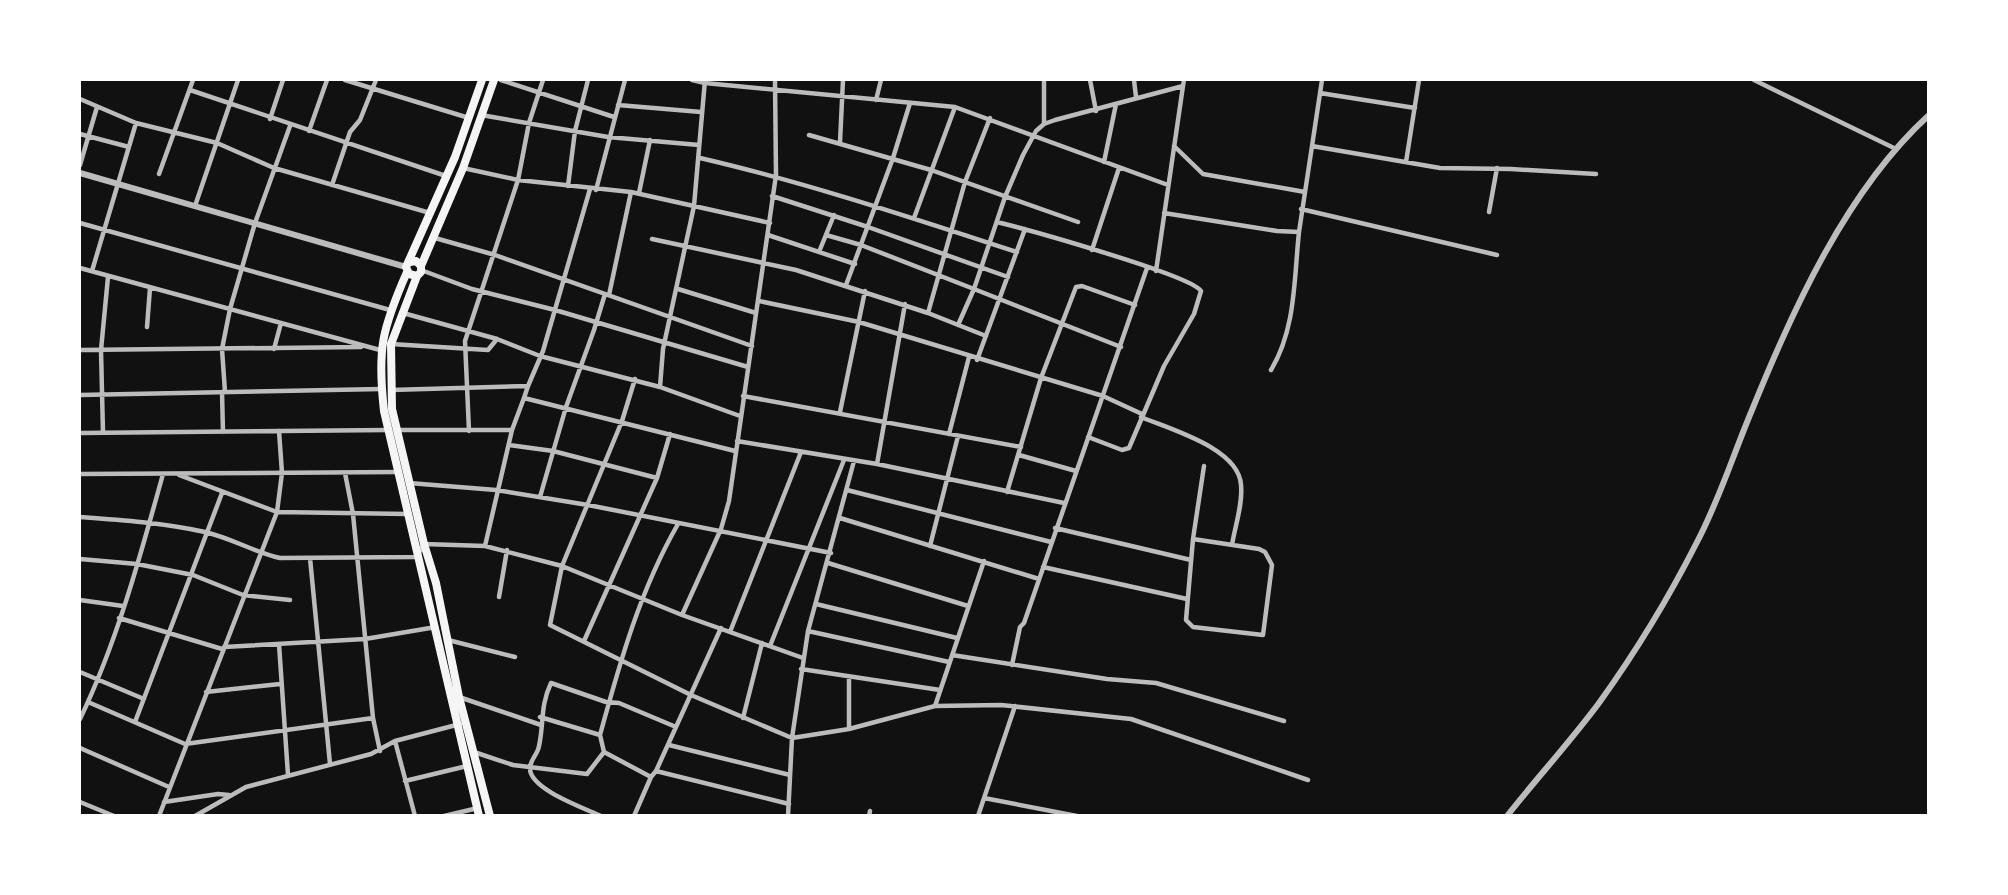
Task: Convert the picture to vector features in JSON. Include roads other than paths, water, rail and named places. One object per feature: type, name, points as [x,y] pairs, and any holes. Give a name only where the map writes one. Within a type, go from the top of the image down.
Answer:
[{"type":"main road","points":[[479,812],[436,627],[416,557],[388,430],[381,389],[380,350],[390,310],[432,214],[482,80]]},
{"type":"main road","points":[[490,816],[459,698],[436,582],[424,544],[398,430],[391,390],[391,344],[463,168],[494,80]]},
{"type":"main road","points":[[408,267],[416,261],[420,271]]},
{"type":"main road","points":[[408,267],[420,271]]},
{"type":"street","points":[[159,174],[193,80]]},
{"type":"street","points":[[195,206],[238,80]]},
{"type":"street","points":[[270,119],[283,80]]},
{"type":"street","points":[[309,131],[327,80]]},
{"type":"street","points":[[345,80],[469,118]]},
{"type":"street","points":[[332,184],[352,127],[360,120],[376,80]]},
{"type":"street","points":[[501,80],[614,117]]},
{"type":"street","points":[[469,431],[464,347],[518,180],[529,123],[543,80]]},
{"type":"street","points":[[567,186],[575,131],[588,80]]},
{"type":"street","points":[[485,546],[496,490],[512,430],[555,310],[625,80]]},
{"type":"street","points":[[692,80],[955,107],[1034,134],[1168,185]]},
{"type":"street","points":[[682,615],[721,529],[729,501],[776,176],[775,80]]},
{"type":"street","points":[[840,142],[843,80]]},
{"type":"street","points":[[876,100],[881,80]]},
{"type":"street","points":[[1044,80],[1044,124]]},
{"type":"street","points":[[1090,80],[1096,111]]},
{"type":"street","points":[[1134,80],[1136,97]]},
{"type":"street","points":[[1155,271],[1184,80]]},
{"type":"street","points":[[1271,370],[1281,354],[1289,325],[1302,209],[1322,80]]},
{"type":"street","points":[[1406,162],[1419,80]]},
{"type":"street","points":[[1754,80],[1896,149]]},
{"type":"street","points":[[660,387],[665,343],[694,206],[705,81]]},
{"type":"street","points":[[958,325],[974,289],[1005,197],[1034,134],[1044,124],[1183,86]]},
{"type":"street","points":[[190,90],[290,126],[447,176]]},
{"type":"street","points":[[1320,93],[1415,108]]},
{"type":"street","points":[[80,99],[136,123],[217,143],[274,168],[432,214]]},
{"type":"street","points":[[846,285],[893,158],[910,103]]},
{"type":"street","points":[[1104,162],[1116,104]]},
{"type":"street","points":[[618,105],[701,112]]},
{"type":"street","points":[[80,165],[98,107]]},
{"type":"street","points":[[914,218],[955,107]]},
{"type":"street","points":[[481,115],[608,137],[699,145]]},
{"type":"street","points":[[1507,816],[1587,719],[1649,628],[1696,545],[1715,506],[1753,408],[1807,289],[1864,192],[1896,149],[1929,116]]},
{"type":"street","points":[[928,313],[940,278],[965,182],[990,118]]},
{"type":"street","points":[[92,271],[136,123]]},
{"type":"street","points":[[223,432],[222,349],[230,309],[255,223],[290,126]]},
{"type":"street","points":[[80,134],[129,147]]},
{"type":"street","points":[[809,135],[840,142],[931,170],[1078,222]]},
{"type":"street","points":[[639,193],[650,140]]},
{"type":"street","points":[[1312,146],[1440,168],[1497,168],[1596,174]]},
{"type":"street","points":[[1174,147],[1203,174],[1305,192]]},
{"type":"street","points":[[700,158],[776,176],[876,205],[1017,252]]},
{"type":"street","points":[[463,168],[518,180],[639,193],[770,223]]},
{"type":"street","points":[[1092,250],[1119,168]]},
{"type":"street","points":[[1489,212],[1497,168]]},
{"type":"street","points":[[80,173],[408,267]]},
{"type":"street","points":[[540,497],[566,407],[607,295],[631,192]]},
{"type":"street","points":[[772,196],[868,226],[1008,277]]},
{"type":"street","points":[[1302,209],[1497,255]]},
{"type":"street","points":[[1164,213],[1277,231],[1299,232]]},
{"type":"street","points":[[819,252],[834,215]]},
{"type":"street","points":[[997,222],[1148,268],[1193,285],[1201,291],[1194,314],[1164,366],[1131,444],[1126,450],[1088,437]]},
{"type":"street","points":[[80,223],[390,310]]},
{"type":"street","points":[[976,360],[1000,301],[1025,229]]},
{"type":"street","points":[[768,235],[855,264]]},
{"type":"street","points":[[826,235],[861,245],[940,278],[974,289],[1121,347]]},
{"type":"street","points":[[435,238],[495,255],[752,346]]},
{"type":"street","points":[[652,238],[765,262],[846,285],[905,304],[986,336]]},
{"type":"street","points":[[80,268],[380,350]]},
{"type":"street","points":[[1012,665],[1020,627],[1024,623],[1055,528],[1148,268]]},
{"type":"street","points":[[420,271],[481,291],[555,310],[748,367]]},
{"type":"street","points":[[103,433],[101,350],[108,277]]},
{"type":"street","points":[[1007,492],[1041,378],[1078,286],[1135,305]]},
{"type":"street","points":[[147,327],[150,288]]},
{"type":"street","points":[[678,289],[756,313]]},
{"type":"street","points":[[840,412],[865,291]]},
{"type":"street","points":[[759,301],[859,322],[976,360],[1103,396],[1214,449],[1235,468],[1241,489],[1232,545]]},
{"type":"street","points":[[877,464],[905,304]]},
{"type":"street","points":[[403,313],[497,339],[540,356],[635,379],[740,416]]},
{"type":"street","points":[[274,348],[281,323]]},
{"type":"street","points":[[391,344],[488,350],[497,339]]},
{"type":"street","points":[[80,350],[367,347]]},
{"type":"street","points":[[949,434],[969,357]]},
{"type":"street","points":[[635,379],[622,421],[562,566],[550,625],[691,695],[792,738],[849,729],[935,706],[1015,706],[1131,719],[1308,780]]},
{"type":"street","points":[[391,390],[466,386],[528,386]]},
{"type":"street","points":[[80,394],[381,389]]},
{"type":"street","points":[[743,396],[1021,447]]},
{"type":"street","points":[[524,398],[735,451]]},
{"type":"street","points":[[80,433],[388,430]]},
{"type":"street","points":[[398,430],[512,430]]},
{"type":"street","points":[[159,816],[259,553],[277,512],[282,473],[279,431]]},
{"type":"street","points":[[584,641],[657,478],[670,434]]},
{"type":"street","points":[[930,546],[958,436]]},
{"type":"street","points":[[737,441],[877,464],[1064,503]]},
{"type":"street","points":[[509,445],[553,451],[657,478]]},
{"type":"street","points":[[730,632],[768,541],[801,452]]},
{"type":"street","points":[[1019,455],[1076,471]]},
{"type":"street","points":[[770,646],[844,460]]},
{"type":"street","points":[[788,816],[792,738],[808,630],[831,553],[854,461]]},
{"type":"street","points":[[1193,539],[1259,549],[1270,558],[1272,565],[1263,635],[1192,627],[1186,620],[1193,539],[1204,466]]},
{"type":"street","points":[[80,474],[397,472]]},
{"type":"street","points":[[345,473],[353,514],[373,718],[380,751]]},
{"type":"street","points":[[80,719],[97,681],[119,618],[150,523],[163,474]]},
{"type":"street","points":[[176,474],[277,512],[407,514]]},
{"type":"street","points":[[410,483],[496,490],[540,497],[678,524],[721,529],[831,553]]},
{"type":"street","points":[[847,490],[1051,542]]},
{"type":"street","points":[[135,722],[193,575],[222,493]]},
{"type":"street","points":[[80,517],[150,523],[208,532],[259,553],[280,558],[416,557],[424,544],[485,546],[507,550],[562,566],[682,615],[803,658]]},
{"type":"street","points":[[840,518],[1039,579]]},
{"type":"street","points":[[651,777],[604,752],[600,735],[641,599],[661,554],[678,524]]},
{"type":"street","points":[[1055,528],[1191,560]]},
{"type":"street","points":[[499,597],[507,550]]},
{"type":"street","points":[[310,558],[330,764]]},
{"type":"street","points":[[80,559],[137,564],[193,575],[243,596],[290,600]]},
{"type":"street","points":[[935,706],[984,561]]},
{"type":"street","points":[[828,563],[968,606]]},
{"type":"street","points":[[1043,567],[1187,599]]},
{"type":"street","points":[[80,600],[123,606]]},
{"type":"street","points":[[816,604],[957,638]]},
{"type":"street","points":[[119,618],[223,648],[365,639],[436,627]]},
{"type":"street","points":[[634,816],[651,777],[669,745],[675,727],[721,628]]},
{"type":"street","points":[[808,630],[949,662]]},
{"type":"street","points":[[448,640],[515,657]]},
{"type":"street","points":[[743,718],[762,643]]},
{"type":"street","points":[[279,644],[283,730],[288,775]]},
{"type":"street","points":[[952,655],[1156,683],[1284,721]]},
{"type":"street","points":[[801,669],[940,690]]},
{"type":"street","points":[[80,672],[144,699]]},
{"type":"street","points":[[849,677],[849,729]]},
{"type":"street","points":[[601,816],[549,791],[532,777],[530,766],[539,748],[540,717],[551,682],[609,701],[675,727]]},
{"type":"street","points":[[206,692],[280,684]]},
{"type":"street","points":[[459,698],[541,725]]},
{"type":"street","points":[[88,702],[185,744],[373,718]]},
{"type":"street","points":[[978,816],[1015,706]]},
{"type":"street","points":[[540,717],[600,735]]},
{"type":"street","points":[[195,816],[229,795],[288,775],[380,751],[395,741],[467,724]]},
{"type":"street","points":[[395,741],[415,816]]},
{"type":"street","points":[[669,745],[790,776]]},
{"type":"street","points":[[80,748],[169,787]]},
{"type":"street","points":[[474,752],[513,765],[588,774],[604,752]]},
{"type":"street","points":[[405,781],[467,766]]},
{"type":"street","points":[[656,771],[789,804]]},
{"type":"street","points":[[164,802],[218,794],[229,795]]},
{"type":"street","points":[[984,798],[1075,815]]},
{"type":"street","points":[[80,802],[114,816]]},
{"type":"street","points":[[444,816],[479,812]]}]
